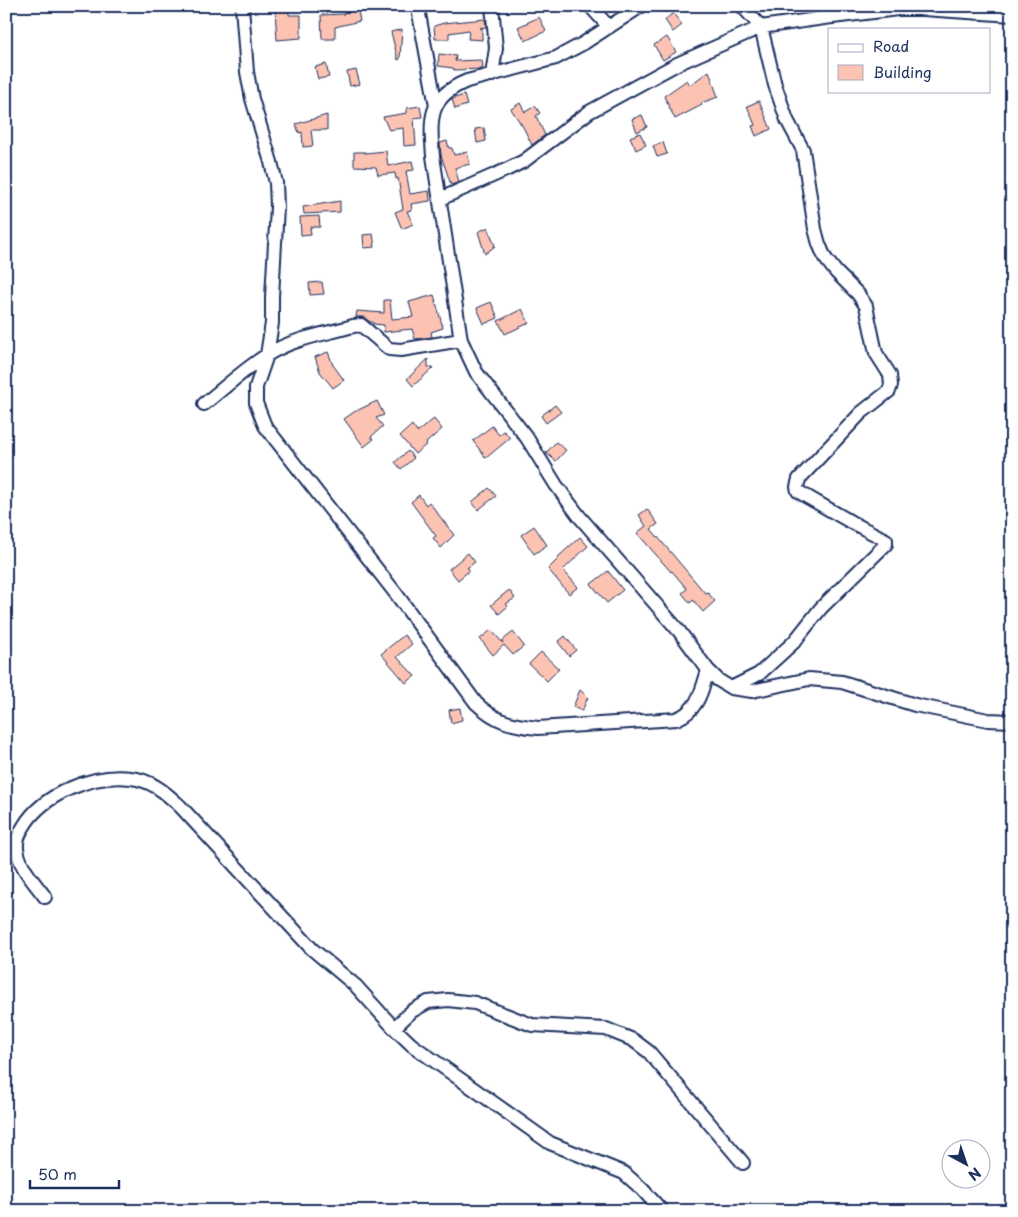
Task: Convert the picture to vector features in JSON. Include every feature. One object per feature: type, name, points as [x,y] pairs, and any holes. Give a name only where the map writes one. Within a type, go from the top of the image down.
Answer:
[{"type":"street","points":[[242,6],[249,81],[276,183],[277,207],[272,324],[267,355],[256,387],[256,403],[265,426],[397,595],[476,703],[488,715],[519,726],[538,728],[676,719],[686,716],[694,708],[708,670]]},
{"type":"street","points":[[421,6],[419,14],[436,106]]},
{"type":"street","points":[[492,6],[496,48],[492,75]]},
{"type":"street","points":[[590,6],[609,27]]},
{"type":"street","points":[[641,6],[556,58],[454,86],[442,95],[436,106],[431,130],[461,340],[476,372],[527,438],[556,485],[579,516],[679,631],[708,670],[718,680],[731,688],[752,691],[792,682],[822,680],[842,682],[935,710],[988,720],[1012,722]]},
{"type":"street","points":[[731,688],[759,674],[794,642],[821,608],[886,544],[886,540],[804,495],[798,491],[797,487],[799,479],[808,468],[862,413],[889,391],[891,385],[890,375],[876,353],[866,306],[858,294],[825,258],[819,244],[803,150],[787,120],[775,85],[761,27],[742,6]]},
{"type":"street","points":[[440,199],[508,170],[590,112],[677,64],[761,27],[898,9],[1012,15]]},
{"type":"street","points":[[204,404],[267,355],[287,345],[353,326],[361,325],[389,348],[401,350],[461,340]]},
{"type":"street","points":[[45,897],[26,870],[18,852],[17,846],[20,832],[28,818],[51,798],[87,782],[111,777],[130,778],[148,782],[164,791],[180,806],[312,949],[356,986],[412,1045],[550,1143],[624,1173],[662,1211]]},
{"type":"street","points":[[394,1028],[412,1011],[428,1002],[448,1000],[475,1003],[532,1025],[606,1029],[633,1040],[649,1052],[743,1163]]},
{"type":"building","points":[[357,6],[360,21],[335,27],[335,39],[322,39],[321,15],[344,14],[343,9]]},
{"type":"building","points":[[289,9],[289,15],[301,15],[301,38],[277,40],[275,10]]},
{"type":"building","points":[[673,13],[682,25],[673,32],[665,20]]},
{"type":"building","points":[[539,17],[546,31],[525,41],[518,27]]},
{"type":"building","points":[[485,19],[486,27],[480,28],[482,28],[482,40],[468,39],[469,30],[449,33],[449,39],[435,39],[434,26],[444,23]]},
{"type":"building","points":[[402,29],[400,59],[398,60],[391,32]]},
{"type":"building","points":[[667,37],[676,52],[663,60],[654,45]]},
{"type":"building","points":[[439,54],[456,56],[455,61],[482,60],[483,69],[454,70],[453,68],[438,66]]},
{"type":"building","points":[[326,64],[329,77],[318,79],[315,67]]},
{"type":"building","points":[[356,70],[360,84],[350,86],[347,72]]},
{"type":"building","points":[[709,71],[718,97],[701,103],[702,105],[675,119],[664,96],[687,80],[690,85]]},
{"type":"building","points":[[464,95],[467,105],[455,109],[452,99]]},
{"type":"building","points":[[759,101],[771,129],[756,136],[752,126],[755,125],[747,106]]},
{"type":"building","points":[[520,103],[525,112],[535,106],[540,113],[536,116],[545,135],[532,145],[511,109]]},
{"type":"building","points":[[420,106],[422,117],[414,118],[416,145],[404,146],[403,128],[389,130],[383,117],[407,113],[407,108]]},
{"type":"building","points":[[327,115],[327,130],[311,130],[313,146],[303,147],[302,132],[299,133],[296,124]]},
{"type":"building","points":[[642,115],[647,127],[637,132],[632,119]]},
{"type":"building","points":[[484,128],[486,141],[477,143],[475,129]]},
{"type":"building","points":[[640,133],[646,145],[636,150],[630,137]]},
{"type":"building","points":[[447,141],[454,155],[467,152],[470,164],[455,168],[459,182],[451,185],[441,155],[440,143]]},
{"type":"building","points":[[663,142],[667,154],[657,157],[653,146]]},
{"type":"building","points":[[386,151],[388,166],[412,161],[414,170],[406,171],[410,194],[429,191],[430,201],[411,204],[412,210],[407,211],[413,224],[402,229],[395,212],[403,209],[398,178],[396,179],[395,173],[378,175],[376,167],[354,166],[354,152]]},
{"type":"building","points":[[340,201],[340,212],[304,214],[303,207]]},
{"type":"building","points":[[319,216],[320,227],[310,227],[311,234],[301,235],[300,217]]},
{"type":"building","points":[[488,227],[495,246],[485,254],[478,232]]},
{"type":"building","points":[[373,234],[375,247],[364,248],[363,235]]},
{"type":"building","points":[[322,282],[324,294],[310,295],[309,283]]},
{"type":"building","points":[[434,295],[443,328],[431,332],[432,337],[415,339],[412,329],[384,332],[384,325],[373,324],[373,322],[364,317],[356,317],[357,311],[384,313],[384,300],[390,300],[392,319],[413,317],[409,302]]},
{"type":"building","points":[[491,302],[498,318],[484,324],[477,308]]},
{"type":"building","points":[[522,309],[529,323],[505,334],[498,321]]},
{"type":"building","points":[[328,352],[333,365],[344,380],[333,388],[320,372],[315,357]]},
{"type":"building","points":[[428,359],[428,367],[433,368],[413,386],[407,379]]},
{"type":"building","points":[[377,401],[384,415],[376,418],[383,426],[371,437],[374,439],[364,447],[344,419]]},
{"type":"building","points":[[555,405],[561,412],[546,423],[541,416]]},
{"type":"building","points":[[434,419],[442,429],[415,454],[400,436],[412,425],[417,432]]},
{"type":"building","points":[[492,426],[499,435],[504,431],[510,438],[486,458],[473,441]]},
{"type":"building","points":[[556,442],[566,450],[556,461],[546,453]]},
{"type":"building","points":[[408,451],[414,458],[401,469],[395,462]]},
{"type":"building","points":[[489,488],[496,496],[478,510],[472,502]]},
{"type":"building","points":[[419,495],[426,505],[429,502],[454,535],[441,548],[433,538],[436,536],[411,502]]},
{"type":"building","points":[[647,509],[658,524],[651,529],[705,593],[707,592],[715,601],[703,612],[693,600],[690,603],[682,593],[687,589],[637,533],[646,526],[639,515]]},
{"type":"building","points":[[534,526],[547,545],[534,554],[521,535]]},
{"type":"building","points":[[580,537],[588,546],[563,570],[578,587],[569,594],[548,569]]},
{"type":"building","points":[[468,553],[475,562],[467,568],[470,570],[458,580],[449,569]]},
{"type":"building","points":[[608,571],[623,590],[607,603],[591,584]]},
{"type":"building","points":[[509,590],[515,598],[506,604],[508,606],[499,614],[491,605]]},
{"type":"building","points":[[491,630],[503,643],[502,641],[513,632],[524,646],[513,655],[504,645],[493,655],[480,639]]},
{"type":"building","points":[[404,635],[412,644],[397,657],[415,676],[406,683],[381,654]]},
{"type":"building","points":[[565,636],[576,650],[569,656],[558,642]]},
{"type":"building","points":[[541,652],[559,669],[547,681],[529,664]]},
{"type":"building","points":[[580,690],[588,697],[582,711],[573,707]]},
{"type":"building","points":[[460,708],[462,720],[451,723],[449,710]]}]
